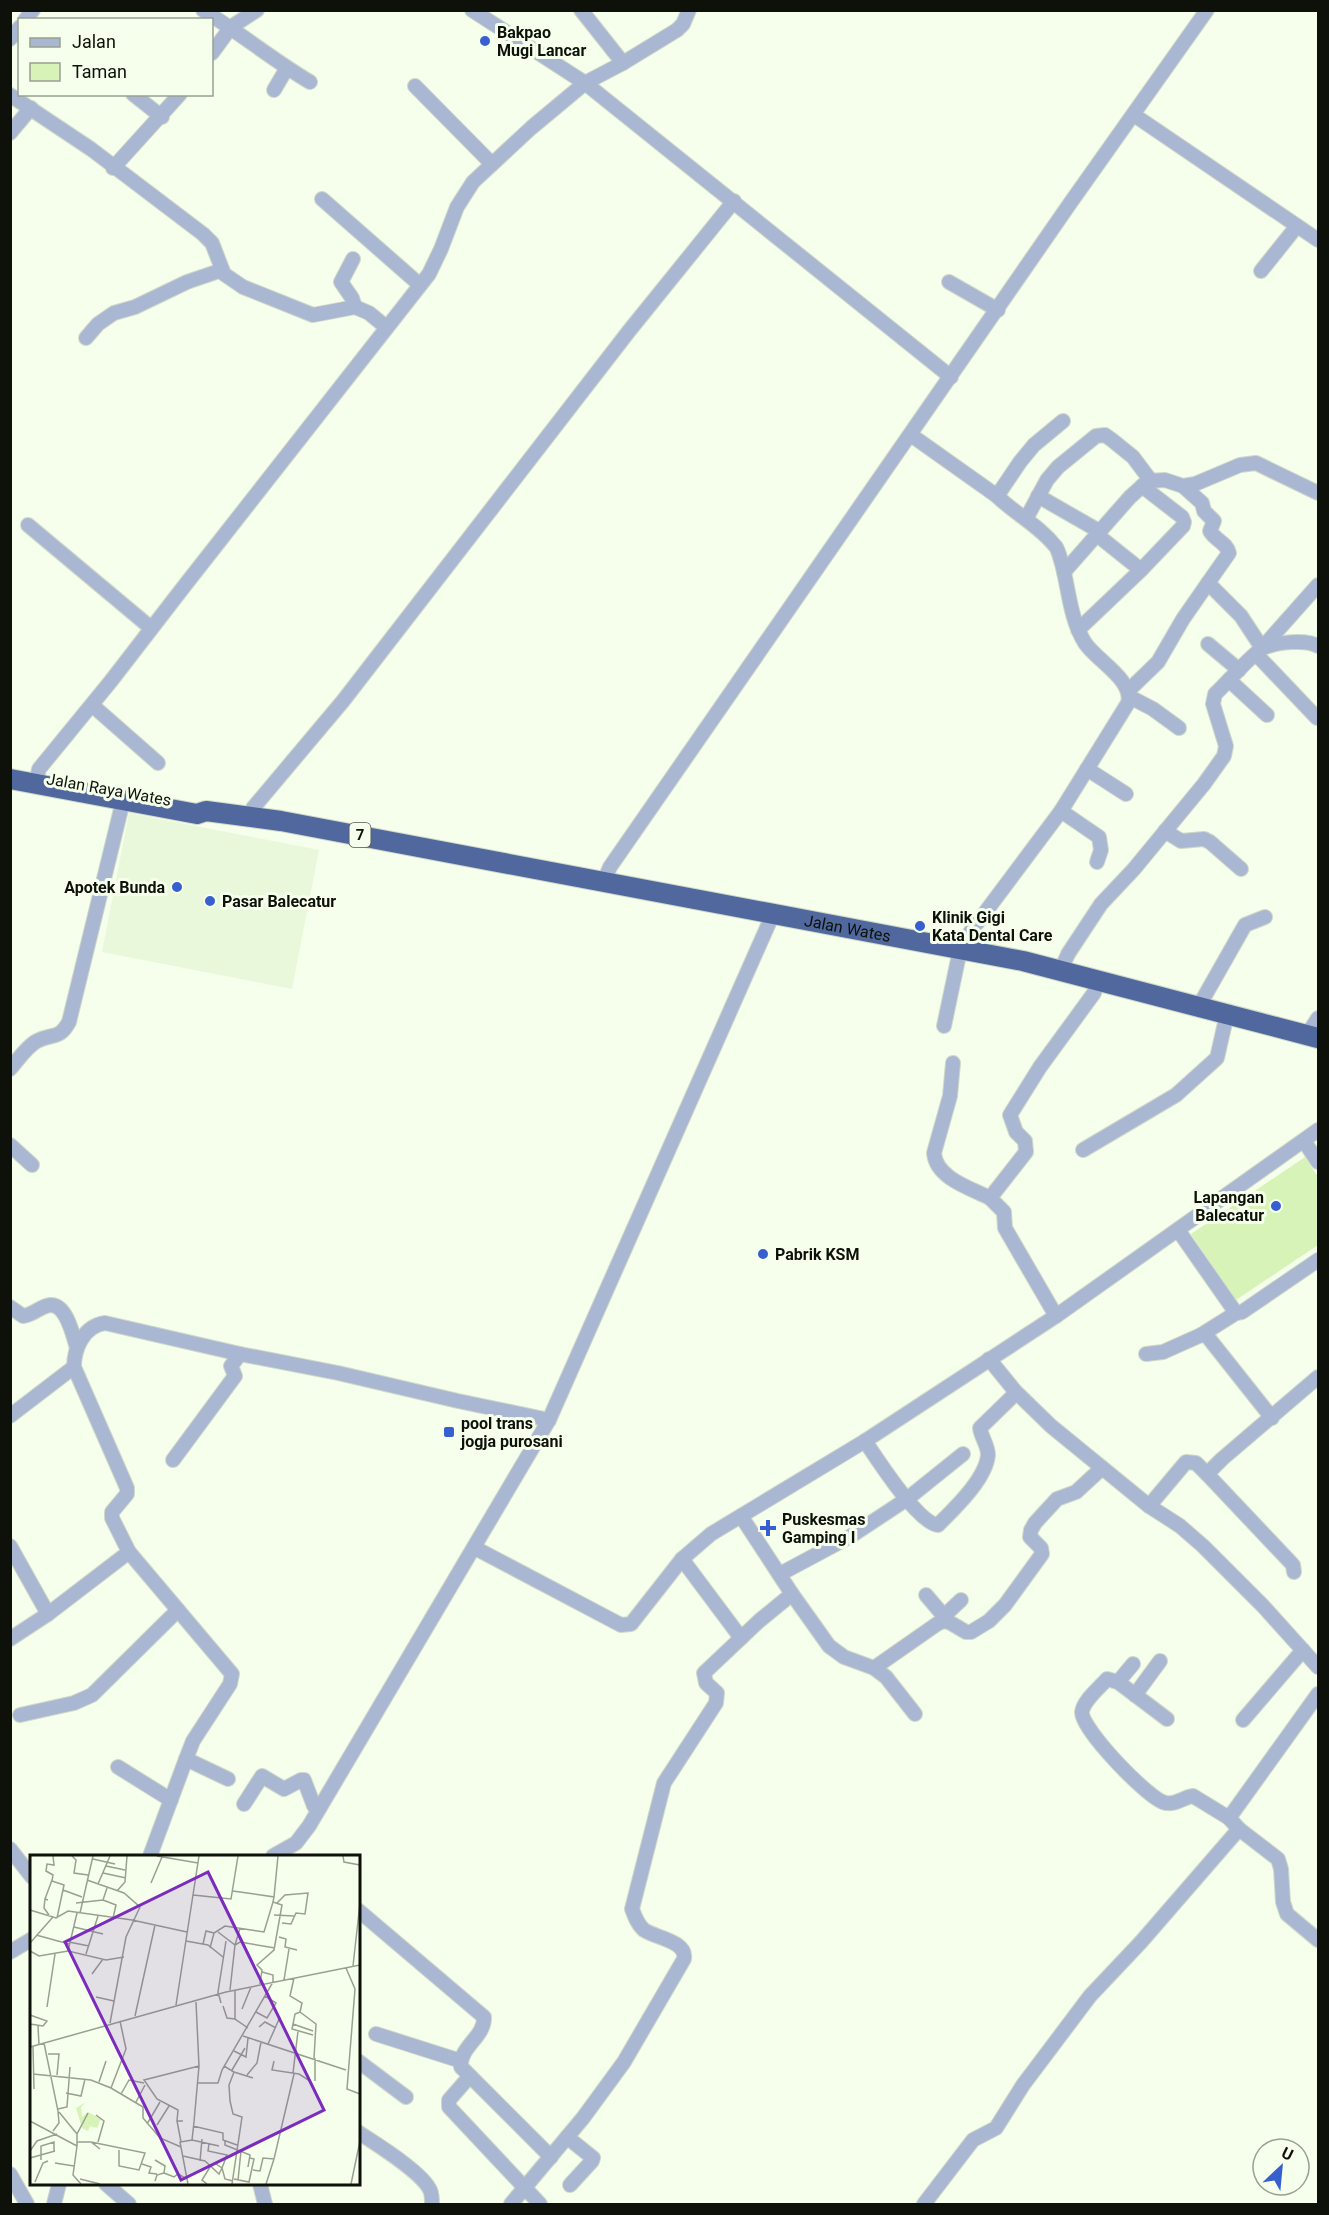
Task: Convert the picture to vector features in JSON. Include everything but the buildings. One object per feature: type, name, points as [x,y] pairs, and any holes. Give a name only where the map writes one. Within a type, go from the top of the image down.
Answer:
[{"type":"highway","name":"Jalan Raya Wates","points":[[10,772],[123,801],[196,814],[206,811],[250,816],[514,864]]},
{"type":"highway","name":"Jalan Raya Wates","points":[[10,779],[37,780],[199,805],[206,811]]},
{"type":"highway","name":"Jalan Wates","points":[[514,864],[1061,970],[1313,1037]]},
{"type":"street","points":[[203,10],[310,82]]},
{"type":"street","points":[[213,52],[231,27],[257,10]]},
{"type":"street","points":[[472,10],[585,83],[951,377]]},
{"type":"street","points":[[581,10],[623,63]]},
{"type":"street","points":[[37,780],[39,769],[92,705],[420,285],[441,249],[463,195],[531,128],[585,83],[623,63],[676,30],[683,24],[689,10]]},
{"type":"street","points":[[604,881],[610,867],[1071,202],[1207,10]]},
{"type":"street","points":[[274,90],[287,68]]},
{"type":"street","points":[[415,86],[492,164]]},
{"type":"street","points":[[10,95],[91,149],[113,168],[203,234],[212,243],[224,274],[243,287],[299,311],[320,315],[355,307],[369,313],[386,327]]},
{"type":"street","points":[[136,96],[162,117]]},
{"type":"street","points":[[113,168],[162,117],[178,96]]},
{"type":"street","points":[[10,133],[31,108]]},
{"type":"street","points":[[1134,115],[1318,240]]},
{"type":"street","points":[[322,199],[420,285]]},
{"type":"street","points":[[250,816],[253,808],[344,701],[629,332],[734,201]]},
{"type":"street","points":[[1261,271],[1297,226]]},
{"type":"street","points":[[353,259],[341,282],[355,307]]},
{"type":"street","points":[[86,338],[98,324],[114,313],[135,307],[187,282],[222,270]]},
{"type":"street","points":[[950,282],[998,310]]},
{"type":"street","points":[[997,496],[1034,446],[1063,421]]},
{"type":"street","points":[[1026,519],[1047,480],[1058,467],[1100,434],[1112,440],[1133,457],[1147,483],[1182,517],[1183,526],[1078,630]]},
{"type":"street","points":[[911,435],[997,496],[1058,549],[1078,630],[1094,654],[1125,683],[1129,694],[1128,703],[1060,811],[972,929],[960,950],[944,1026]]},
{"type":"street","points":[[1183,486],[1196,484],[1240,465],[1256,463],[1318,493]]},
{"type":"street","points":[[1064,572],[1098,532],[1147,483],[1166,480],[1183,486],[1202,503],[1204,511],[1214,521],[1210,531],[1228,548],[1229,552],[1182,619],[1158,662],[1129,694]]},
{"type":"street","points":[[1038,496],[1098,532],[1141,570]]},
{"type":"street","points":[[28,525],[151,628]]},
{"type":"street","points":[[1208,583],[1241,615],[1259,651],[1317,718]]},
{"type":"street","points":[[1061,970],[1068,954],[1101,904],[1165,831],[1224,756],[1226,746],[1213,698],[1318,585]]},
{"type":"street","points":[[1259,651],[1301,641],[1308,641],[1318,646]]},
{"type":"street","points":[[1208,644],[1268,715]]},
{"type":"street","points":[[1129,694],[1179,728]]},
{"type":"street","points":[[92,705],[158,764]]},
{"type":"street","points":[[1087,769],[1126,794]]},
{"type":"street","points":[[10,1069],[31,1045],[39,1040],[59,1035],[66,1027],[123,801]]},
{"type":"street","points":[[1060,811],[1099,837],[1101,850],[1097,862]]},
{"type":"street","points":[[1165,831],[1180,841],[1204,839],[1241,869]]},
{"type":"street","points":[[282,1855],[302,1836],[549,1420],[773,914]]},
{"type":"street","points":[[1199,1006],[1245,925],[1265,917]]},
{"type":"street","points":[[990,1198],[1026,1152],[1025,1141],[1016,1132],[1010,1115],[1040,1067],[1094,993],[1099,980]]},
{"type":"street","points":[[1083,1150],[1176,1095],[1217,1058],[1227,1014]]},
{"type":"street","points":[[1313,1037],[1318,1018]]},
{"type":"street","points":[[953,1063],[950,1096],[934,1153],[935,1162],[938,1169],[990,1198],[1004,1212],[1005,1228],[1056,1316]]},
{"type":"street","points":[[475,1548],[626,1626],[638,1618],[682,1559],[711,1534],[865,1441],[1056,1316],[1318,1130]]},
{"type":"street","points":[[1304,1141],[1318,1162]]},
{"type":"street","points":[[10,1145],[32,1165]]},
{"type":"street","points":[[1178,1230],[1236,1313]]},
{"type":"street","points":[[1146,1354],[1163,1352],[1202,1335],[1236,1313],[1242,1312],[1318,1260]]},
{"type":"street","points":[[10,1307],[23,1316],[49,1305],[57,1306],[63,1310],[77,1348]]},
{"type":"street","points":[[151,1855],[193,1741],[230,1684],[232,1677],[129,1552],[111,1515],[127,1494],[127,1488],[74,1367],[74,1354],[89,1329],[95,1324],[105,1323],[549,1420]]},
{"type":"street","points":[[1202,1335],[1212,1340],[1272,1418]]},
{"type":"street","points":[[173,1460],[235,1376],[231,1366],[240,1354]]},
{"type":"street","points":[[989,1359],[1016,1393],[1051,1426],[1149,1506],[1180,1526],[1203,1546],[1278,1622],[1318,1667]]},
{"type":"street","points":[[10,1416],[74,1367]]},
{"type":"street","points":[[1208,1474],[1222,1459],[1317,1383]]},
{"type":"street","points":[[865,1441],[907,1499],[931,1524],[938,1525],[973,1486],[986,1462],[987,1447],[980,1428],[1016,1393]]},
{"type":"street","points":[[780,1574],[851,1536],[907,1499],[963,1454]]},
{"type":"street","points":[[1149,1506],[1186,1462],[1196,1463],[1293,1565],[1294,1572]]},
{"type":"street","points":[[926,1595],[946,1619],[964,1632],[971,1632],[998,1614],[1042,1554],[1041,1548],[1030,1537],[1035,1523],[1057,1499],[1076,1492],[1102,1468]]},
{"type":"street","points":[[741,1516],[829,1646],[844,1657],[874,1668],[886,1677],[915,1714]]},
{"type":"street","points":[[10,1546],[48,1614]]},
{"type":"street","points":[[10,1639],[48,1614],[129,1552]]},
{"type":"street","points":[[682,1559],[741,1638]]},
{"type":"street","points":[[511,2205],[567,2138],[624,2062],[684,1959],[685,1954],[681,1948],[643,1929],[635,1919],[633,1909],[664,1783],[718,1698],[717,1693],[706,1683],[705,1673],[759,1621],[792,1594]]},
{"type":"street","points":[[874,1668],[946,1619],[961,1599]]},
{"type":"street","points":[[20,1715],[74,1703],[92,1695],[178,1610]]},
{"type":"street","points":[[1243,1720],[1303,1650]]},
{"type":"street","points":[[1135,1695],[1160,1661]]},
{"type":"street","points":[[1118,1682],[1133,1664]]},
{"type":"street","points":[[1167,1719],[1118,1682],[1107,1679],[1083,1711],[1086,1724],[1108,1753],[1159,1800],[1170,1803],[1193,1796],[1229,1818],[1239,1829],[1278,1859],[1281,1869],[1282,1902],[1287,1914],[1318,1940]]},
{"type":"street","points":[[1229,1818],[1318,1694]]},
{"type":"street","points":[[186,1759],[228,1779]]},
{"type":"street","points":[[118,1767],[171,1800]]},
{"type":"street","points":[[244,1804],[262,1776],[284,1789],[304,1780],[314,1806],[320,1806]]},
{"type":"street","points":[[924,2205],[973,2140],[996,2128],[1023,2085],[1090,1996],[1141,1942],[1239,1829]]},
{"type":"street","points":[[10,1848],[30,1874]]},
{"type":"street","points":[[360,1912],[484,2016],[482,2028],[462,2055],[461,2067],[551,2157]]},
{"type":"street","points":[[10,1952],[30,1940]]},
{"type":"street","points":[[376,2034],[460,2061]]},
{"type":"street","points":[[360,2062],[406,2097]]},
{"type":"street","points":[[470,2076],[449,2100],[449,2107],[540,2205]]},
{"type":"street","points":[[360,2133],[398,2158],[420,2178],[429,2188],[432,2205]]},
{"type":"street","points":[[567,2138],[593,2158],[570,2185]]},
{"type":"street","points":[[10,2174],[27,2205]]},
{"type":"street","points":[[54,2205],[59,2185]]},
{"type":"street","points":[[107,2185],[129,2205]]},
{"type":"street","points":[[260,2185],[265,2205]]},
{"type":"shaded area","name":"Pasar Balecatur","points":[[129,813],[319,850],[292,989],[102,952]]},
{"type":"green space","name":"Lapangan Balecatur","points":[[1305,1157],[1318,1177],[1318,1245],[1236,1300],[1191,1234]]},
{"type":"place","name":"Bakpao Mugi Lancar","points":[[485,41]]},
{"type":"place","name":"Apotek Bunda","points":[[177,887]]},
{"type":"place","name":"Pasar Balecatur","points":[[210,901]]},
{"type":"place","name":"Klinik Gigi Kata Dental Care","points":[[920,926]]},
{"type":"place","name":"Lapangan Balecatur","points":[[1276,1206]]},
{"type":"place","name":"Pabrik KSM","points":[[763,1254]]},
{"type":"place","name":"pool trans jogja purosani","points":[[449,1432]]},
{"type":"place","name":"Puskesmas Gamping I","points":[[768,1528]]}]
